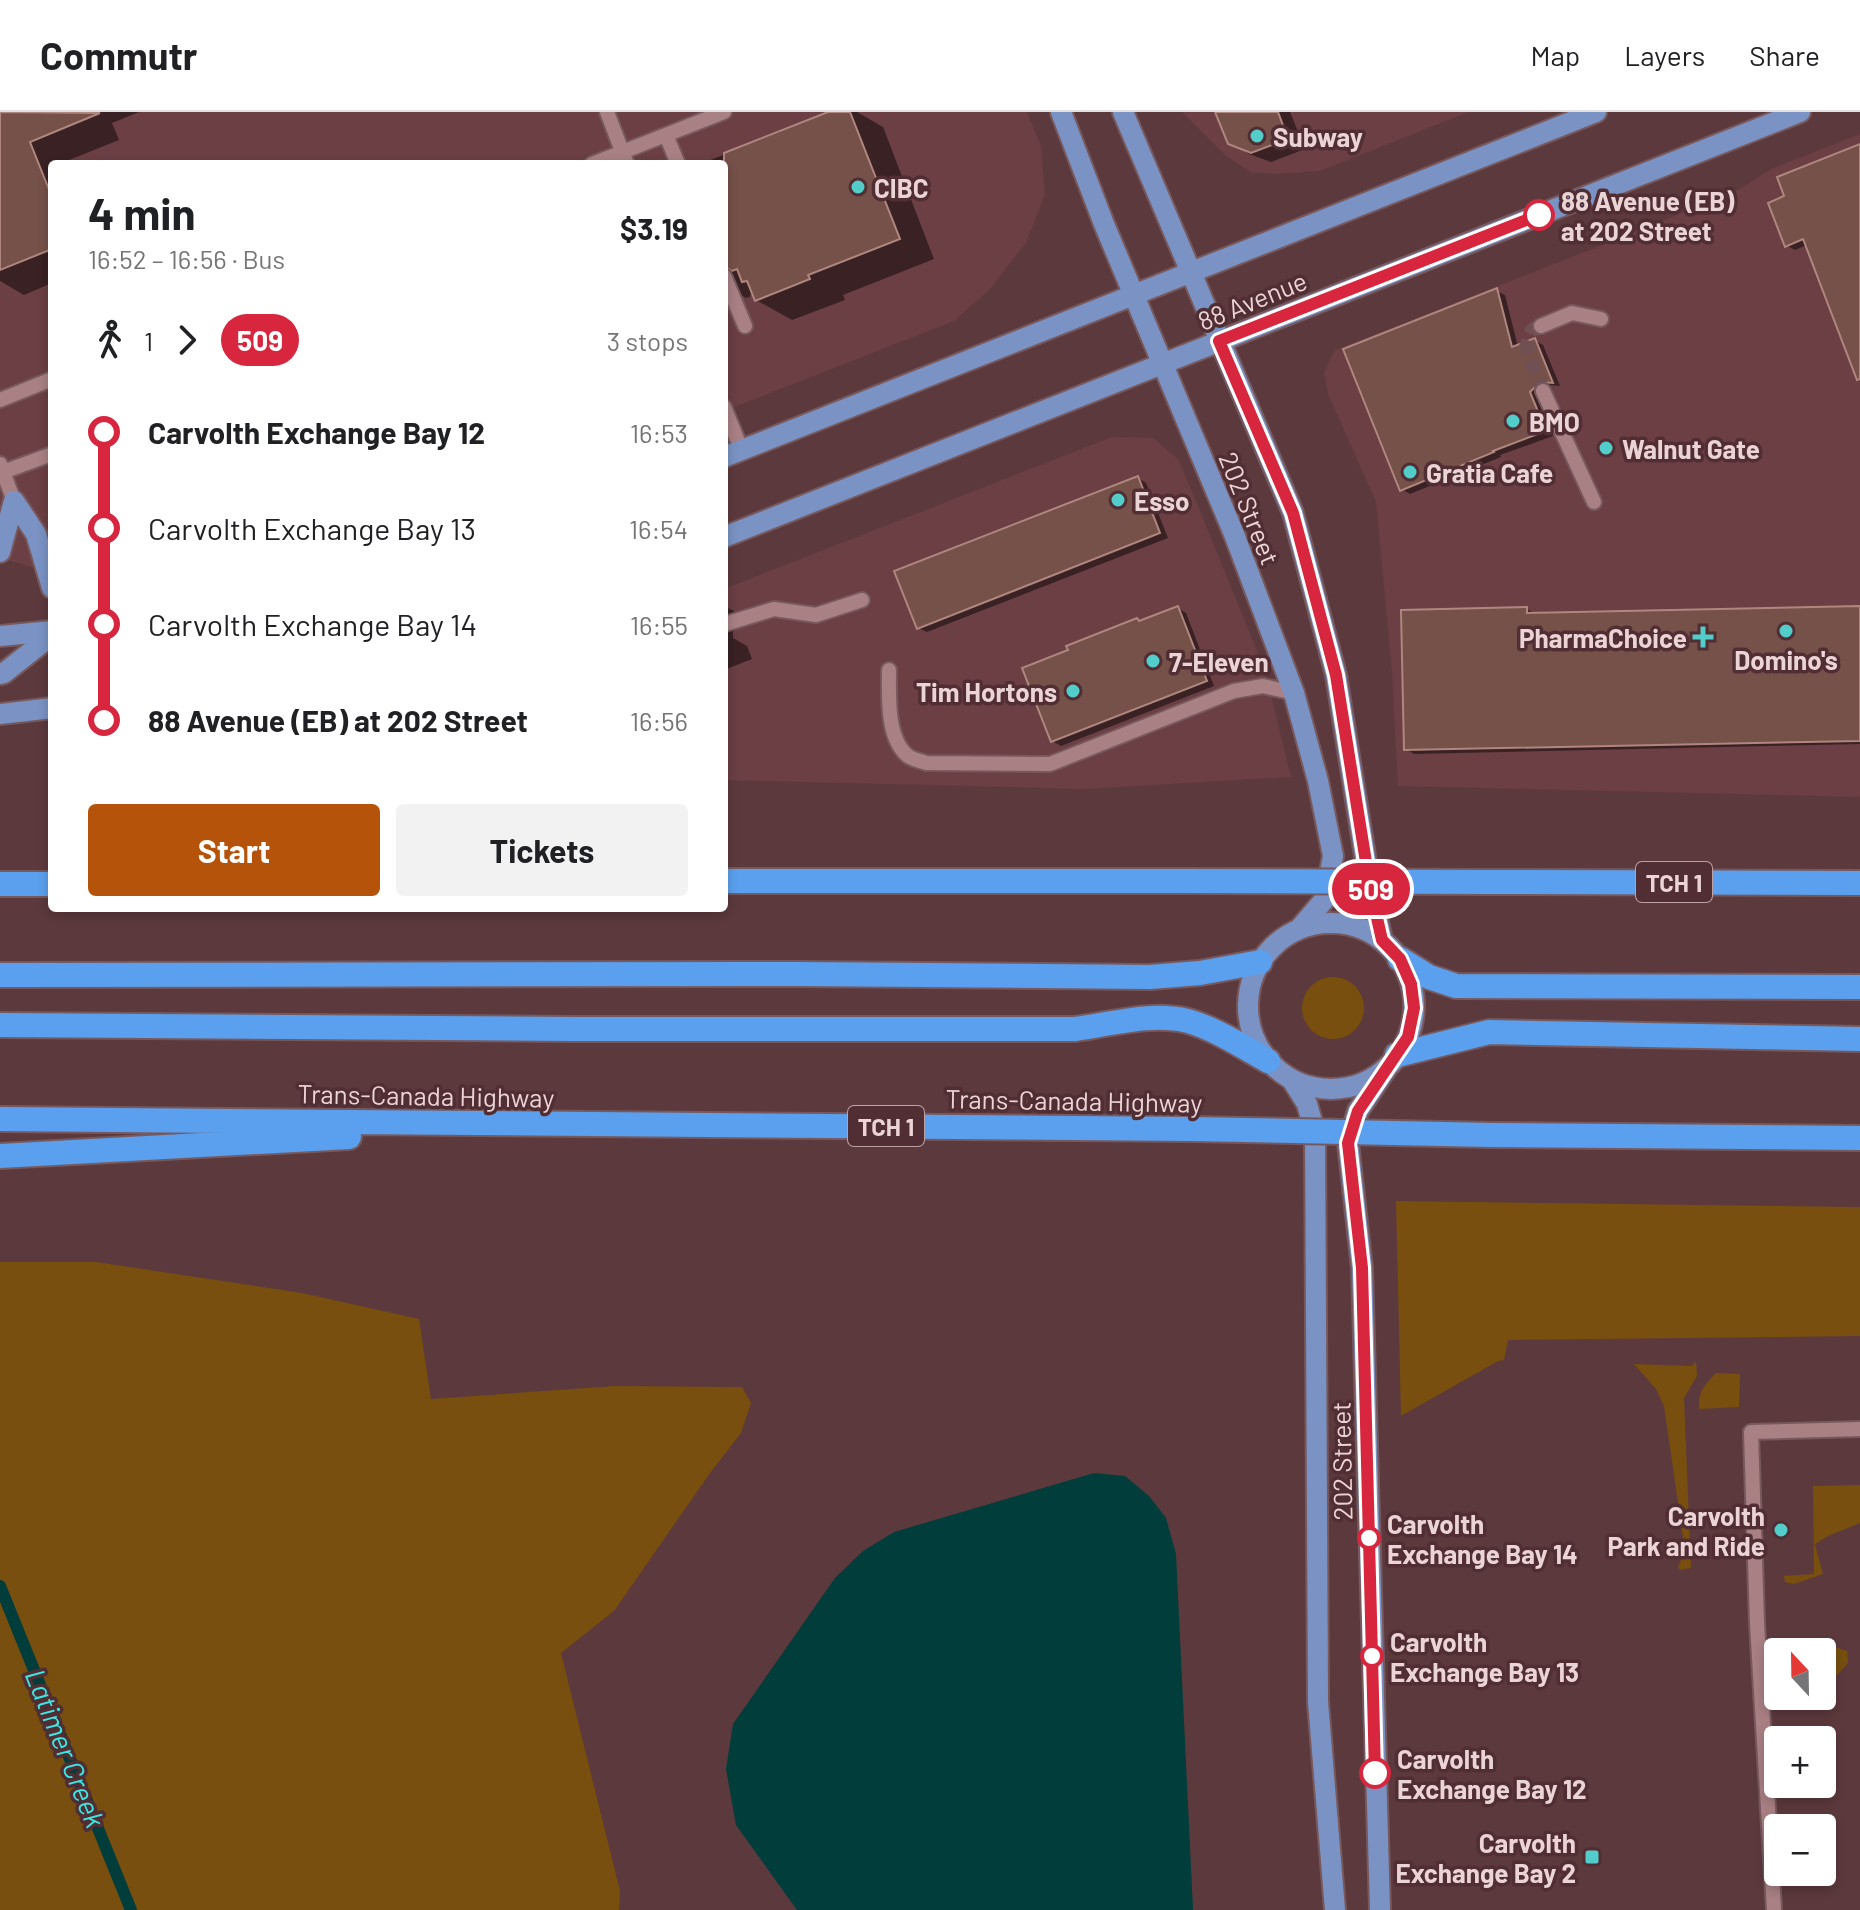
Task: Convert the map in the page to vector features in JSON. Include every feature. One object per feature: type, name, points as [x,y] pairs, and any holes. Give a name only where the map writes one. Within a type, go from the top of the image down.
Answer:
[{"type":"highway","name":"TCH 1","points":[[728,881],[1860,883]]},
{"type":"highway","points":[[0,882],[48,884]]},
{"type":"highway","points":[[1400,959],[1429,977],[1456,986],[1860,987]]},
{"type":"highway","points":[[0,975],[815,974],[1150,977],[1200,973],[1260,962]]},
{"type":"highway","points":[[0,1025],[1075,1029],[1166,1018],[1189,1021],[1268,1061]]},
{"type":"highway","points":[[1392,1062],[1489,1032],[1860,1039]]},
{"type":"highway","name":"Trans-Canada Highway","points":[[0,1119],[1860,1138]]},
{"type":"highway","points":[[0,1156],[581,1125]]},
{"type":"main road","name":"202 Street","points":[[1061,112],[1234,534],[1294,693],[1318,781],[1333,856],[1325,899],[1300,928]]},
{"type":"main road","name":"202 Street","points":[[1123,112],[1293,513],[1336,675],[1370,887],[1382,940]]},
{"type":"main road","name":"88 Avenue","points":[[733,454],[1596,112]]},
{"type":"main road","name":"88 Avenue","points":[[728,535],[1800,112]]},
{"type":"main road","points":[[0,552],[14,501]]},
{"type":"main road","points":[[14,501],[36,534],[48,574]]},
{"type":"main road","points":[[0,636],[48,633]]},
{"type":"main road","points":[[0,674],[48,636]]},
{"type":"main road","points":[[0,714],[48,708]]},
{"type":"main road","points":[[1331,923],[1353,926],[1382,940],[1400,959],[1411,984],[1414,1008],[1408,1037],[1392,1062],[1363,1083],[1346,1088],[1310,1087],[1292,1080],[1268,1061],[1252,1035],[1247,1012],[1249,989],[1260,962],[1277,942],[1300,928],[1331,923]]},
{"type":"main road","name":"202 Street","points":[[1380,1910],[1362,1268],[1348,1143],[1358,1111],[1392,1062]]},
{"type":"main road","name":"202 Street","points":[[1292,1080],[1307,1104],[1315,1132],[1318,1702],[1335,1910]]},
{"type":"lane","points":[[607,112],[625,158],[666,135],[724,112]]},
{"type":"lane","points":[[666,135],[676,160]]},
{"type":"lane","points":[[728,286],[745,326]]},
{"type":"lane","points":[[1541,326],[1572,313],[1601,319]]},
{"type":"lane","points":[[0,400],[48,381]]},
{"type":"lane","points":[[1543,391],[1594,502]]},
{"type":"lane","points":[[728,428],[733,454]]},
{"type":"lane","points":[[14,501],[2,468],[48,455]]},
{"type":"lane","points":[[728,623],[774,609],[816,615],[862,600]]},
{"type":"lane","points":[[889,670],[889,714],[896,736],[907,755],[926,763],[1050,764],[1234,691],[1263,686],[1294,693]]},
{"type":"lane","points":[[1774,1910],[1757,1623],[1751,1432],[1860,1429]]},
{"type":"shaded area","points":[[0,112],[1027,112],[1041,146],[1045,195],[1026,243],[990,289],[954,321],[728,409],[728,160],[48,160],[48,572],[0,558]]},
{"type":"shaded area","points":[[1182,112],[1469,112],[1320,171],[1274,174],[1250,172],[1225,155]]},
{"type":"shaded area","name":"Walnut Gate","points":[[1860,134],[1860,797],[1398,786],[1392,672],[1376,502],[1328,394],[1324,372],[1335,350],[1738,190],[1771,169]]},
{"type":"shaded area","points":[[1112,437],[1153,438],[1179,460],[1265,670],[1291,777],[1086,789],[728,780],[728,587]]},
{"type":"shaded area","points":[[1333,977],[1345,979],[1355,986],[1362,996],[1362,1020],[1355,1030],[1345,1037],[1333,1039],[1321,1037],[1311,1030],[1304,1020],[1302,1008],[1304,996],[1311,986],[1321,979]]},
{"type":"shaded area","points":[[1396,1201],[1860,1207],[1860,1336],[1508,1340],[1504,1360],[1401,1416]]},
{"type":"shaded area","points":[[0,1262],[96,1262],[302,1293],[419,1319],[431,1399],[615,1386],[742,1387],[751,1403],[741,1433],[614,1611],[561,1653],[620,1891],[619,1910],[0,1910]]},
{"type":"shaded area","points":[[1696,1361],[1697,1376],[1684,1398],[1691,1568],[1680,1570],[1678,1567],[1685,1551],[1664,1406],[1656,1389],[1634,1364],[1692,1366]]},
{"type":"shaded area","points":[[1716,1373],[1740,1374],[1739,1407],[1699,1409],[1703,1389]]},
{"type":"shaded area","points":[[1860,1485],[1860,1523],[1815,1544],[1823,1574],[1794,1584],[1785,1582],[1784,1576],[1814,1574],[1813,1486]]},
{"type":"shaded area","points":[[1836,1647],[1847,1651],[1848,1663],[1836,1676]]},
{"type":"water","points":[[1094,1473],[1125,1476],[1149,1496],[1166,1518],[1176,1554],[1193,1910],[797,1910],[736,1825],[726,1769],[733,1724],[835,1578],[863,1551],[894,1532]]},
{"type":"building","points":[[0,112],[100,113],[30,142],[48,187],[48,251],[0,270]]},
{"type":"building","points":[[828,112],[850,112],[900,239],[808,275],[810,279],[755,301],[747,281],[742,282],[737,269],[728,268],[728,160],[724,160],[724,153]]},
{"type":"building","name":"Subway","points":[[1215,112],[1278,112],[1288,139],[1251,153],[1228,144]]},
{"type":"building","points":[[1860,144],[1860,379],[1857,380],[1803,239],[1785,247],[1768,203],[1784,196],[1777,177]]},
{"type":"building","points":[[1497,288],[1512,347],[1535,338],[1553,383],[1540,382],[1530,392],[1546,431],[1400,491],[1343,349]]},
{"type":"building","points":[[1138,476],[1160,533],[917,629],[894,571]]},
{"type":"building","points":[[1178,606],[1207,681],[1051,742],[1022,668],[1068,650],[1066,646],[1137,618],[1139,621]]},
{"type":"building","points":[[1860,606],[1860,741],[1404,750],[1401,610],[1527,607],[1527,613]]},
{"type":"waterway","name":"Latimer Creek","points":[[0,1586],[131,1910]]},
{"type":"tunnel","points":[[1541,326],[1532,330],[1526,347],[1543,391]]},
{"type":"bus line","name":"509","points":[[1375,1773],[1362,1268],[1348,1143],[1358,1111],[1408,1037],[1414,1008],[1411,984],[1400,959],[1382,940],[1370,887],[1336,675],[1293,513],[1219,341],[1539,215]]},
{"type":"place","name":"Subway","points":[[1257,136]]},
{"type":"place","name":"CIBC","points":[[858,187]]},
{"type":"place","name":"88 Avenue (EB) at 202 Street","points":[[1539,215]]},
{"type":"place","name":"BMO","points":[[1513,421]]},
{"type":"place","name":"Walnut Gate","points":[[1606,448]]},
{"type":"place","name":"Gratia Cafe","points":[[1410,472]]},
{"type":"place","name":"Esso","points":[[1118,500]]},
{"type":"place","name":"Domino's","points":[[1786,631]]},
{"type":"place","name":"PharmaChoice","points":[[1703,637]]},
{"type":"place","name":"7-Eleven","points":[[1153,661]]},
{"type":"place","name":"Tim Hortons","points":[[1073,691]]},
{"type":"place","name":"Carvolth Park and Ride","points":[[1781,1530]]},
{"type":"place","name":"Carvolth Exchange Bay 14","points":[[1369,1538]]},
{"type":"place","name":"Carvolth Exchange Bay 13","points":[[1372,1656]]},
{"type":"place","name":"Carvolth Exchange Bay 12","points":[[1375,1773]]},
{"type":"place","name":"Carvolth Exchange Bay 2","points":[[1592,1857]]}]
